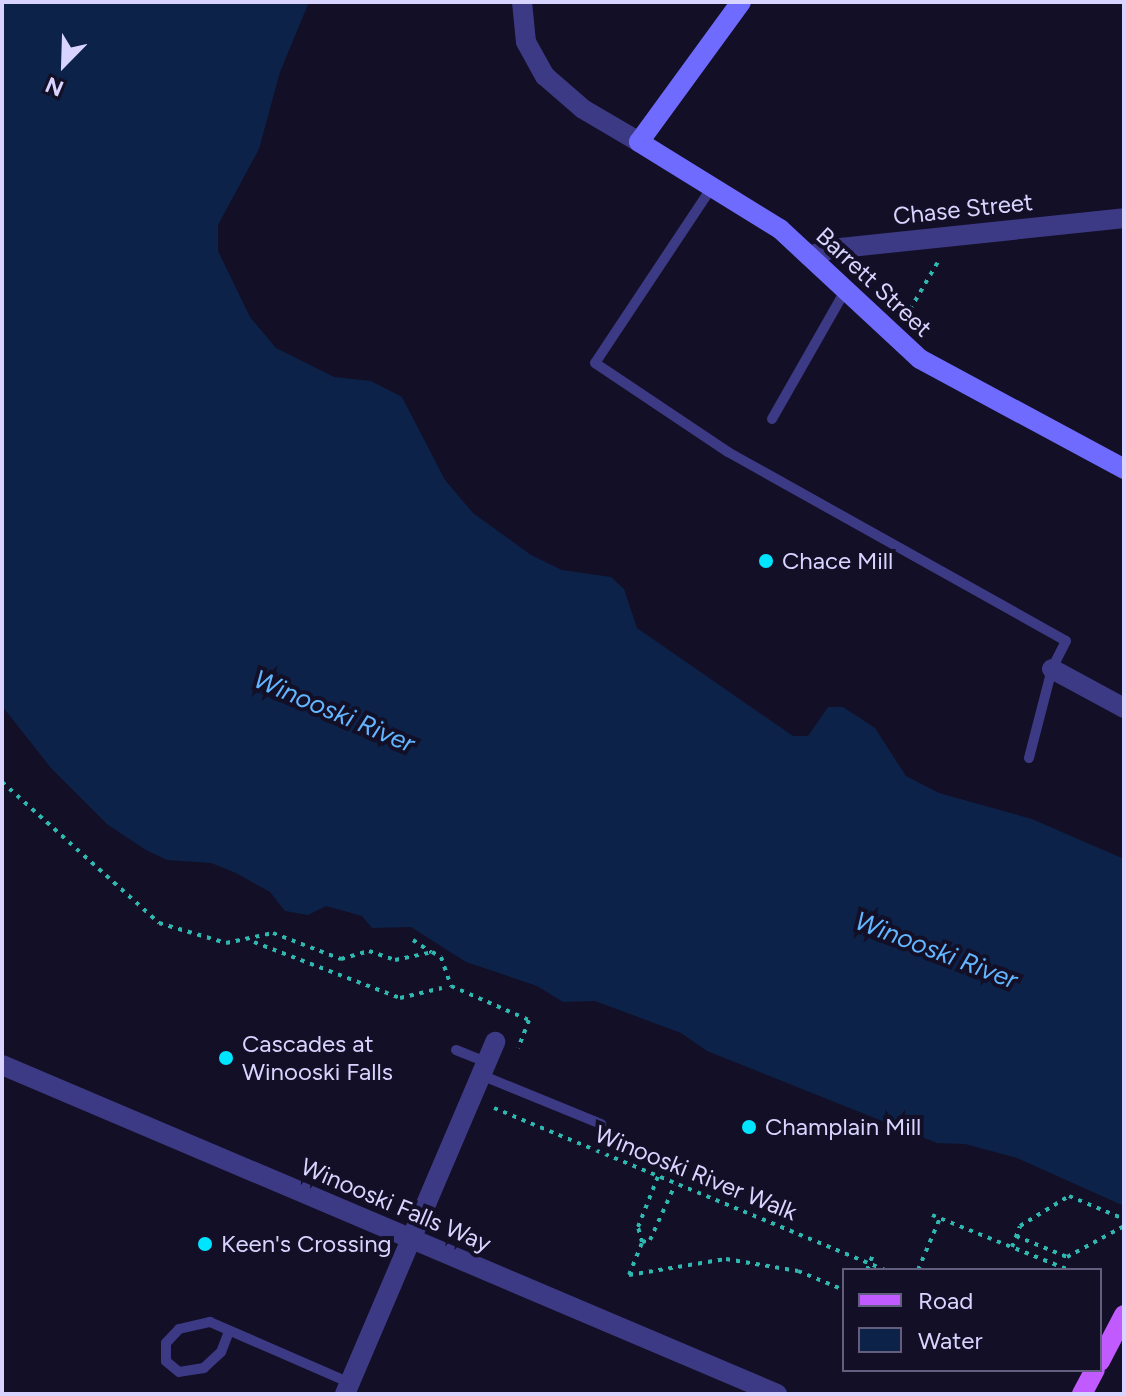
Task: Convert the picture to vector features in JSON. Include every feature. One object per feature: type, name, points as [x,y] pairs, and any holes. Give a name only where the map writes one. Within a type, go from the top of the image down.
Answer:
[{"type":"main road","points":[[1102,1357],[1124,1315]]},
{"type":"main road","points":[[1082,1394],[1094,1372]]},
{"type":"street","points":[[522,2],[526,42],[545,76],[583,109],[639,142],[741,2]]},
{"type":"street","name":"Barrett Street","points":[[639,142],[780,229],[892,338],[950,378],[1124,469]]},
{"type":"street","name":"Chase Street","points":[[809,256],[831,249],[1124,218]]},
{"type":"street","points":[[1052,669],[1124,708]]},
{"type":"street","points":[[348,1388],[495,1042]]},
{"type":"street","name":"Winooski Falls Way","points":[[2,1065],[772,1393]]},
{"type":"lane","points":[[712,187],[595,363],[728,452],[1066,641],[1052,669],[1029,758]]},
{"type":"lane","points":[[772,419],[845,291]]},
{"type":"lane","points":[[456,1050],[483,1068],[601,1124]]},
{"type":"lane","points":[[228,1334],[221,1352],[204,1368],[179,1372],[166,1361],[166,1343],[179,1329],[210,1322],[228,1334],[348,1388]]},
{"type":"path","points":[[902,323],[939,260]]},
{"type":"path","points":[[2,782],[159,923],[210,941],[252,941],[273,933],[341,959],[369,951],[395,960],[432,952]]},
{"type":"path","points":[[413,940],[441,957],[451,986],[529,1020],[515,1056]]},
{"type":"path","points":[[252,941],[400,998],[442,988]]},
{"type":"path","name":"Winooski River Walk","points":[[494,1108],[880,1268]]},
{"type":"path","points":[[661,1169],[638,1227],[642,1242],[629,1275],[726,1259],[798,1271],[842,1289]]},
{"type":"path","points":[[642,1242],[650,1240],[675,1185]]},
{"type":"path","points":[[1012,1247],[1020,1226],[1069,1196],[1124,1219]]},
{"type":"path","points":[[932,1215],[1064,1268]]},
{"type":"path","points":[[919,1268],[940,1218]]},
{"type":"path","points":[[1016,1236],[1067,1257],[1124,1226]]},
{"type":"path","points":[[868,1268],[873,1254]]},
{"type":"water","name":"Winooski River","points":[[2,2],[309,2],[280,72],[259,149],[218,225],[218,251],[250,317],[276,348],[334,377],[371,381],[402,397],[445,480],[473,513],[531,555],[562,570],[611,577],[624,589],[637,628],[793,736],[808,736],[828,707],[843,707],[875,728],[906,776],[939,793],[1032,819],[1124,859],[1124,1206],[1017,1158],[965,1144],[937,1143],[707,1051],[681,1033],[595,1001],[563,1002],[537,986],[466,962],[411,927],[372,928],[362,916],[326,906],[308,915],[285,911],[270,892],[236,873],[211,863],[167,860],[146,850],[108,825],[51,768],[2,706]]},
{"type":"place","name":"Chace Mill","points":[[766,561]]},
{"type":"place","name":"Cascades at Winooski Falls","points":[[226,1058]]},
{"type":"place","name":"Champlain Mill","points":[[749,1127]]},
{"type":"place","name":"Keen's Crossing","points":[[205,1244]]}]
